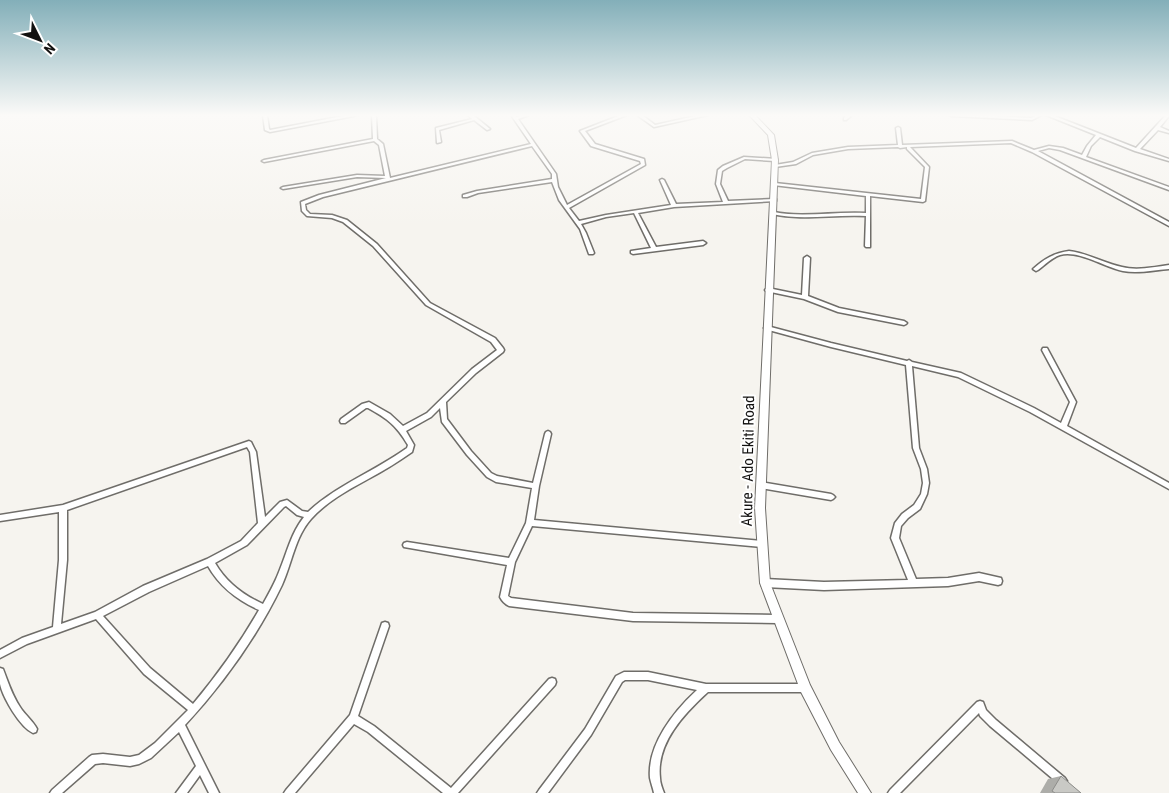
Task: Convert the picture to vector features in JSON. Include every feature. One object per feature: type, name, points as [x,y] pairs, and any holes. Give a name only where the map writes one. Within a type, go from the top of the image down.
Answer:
[{"type":"main road","name":"Akure - Ado Ekiti Road","points":[[774,152],[776,163],[768,290],[761,485],[765,583],[805,688],[836,746],[865,793]]},
{"type":"street","points":[[264,161],[312,152]]},
{"type":"street","points":[[383,152],[388,178]]},
{"type":"street","points":[[402,430],[429,415],[474,371],[498,354],[501,350],[499,345],[428,304],[387,257],[353,227],[339,218],[312,217],[303,206],[306,201],[313,198],[500,152]]},
{"type":"street","points":[[539,152],[554,174],[553,180],[566,208],[572,219],[578,223],[591,253]]},
{"type":"street","points":[[566,208],[643,165],[642,160],[616,152]]},
{"type":"street","points":[[726,202],[718,184],[720,171],[738,159],[744,158],[785,166],[812,154],[823,152]]},
{"type":"street","points":[[775,184],[920,201],[925,200],[927,167],[914,152]]},
{"type":"street","points":[[1036,152],[1169,224]]},
{"type":"street","points":[[1068,152],[1169,189]]},
{"type":"street","points":[[1084,157],[1086,152]]},
{"type":"street","points":[[1143,152],[1169,160]]},
{"type":"street","points":[[283,188],[357,176],[388,178]]},
{"type":"street","points":[[465,196],[477,192],[553,180]]},
{"type":"street","points":[[662,180],[674,206]]},
{"type":"street","points":[[868,195],[868,246]]},
{"type":"street","points":[[578,223],[606,216],[674,206],[774,200]]},
{"type":"street","points":[[636,213],[654,248]]},
{"type":"street","points":[[774,213],[789,216],[868,215]]},
{"type":"street","points":[[633,252],[703,243]]},
{"type":"street","points":[[1036,269],[1052,255],[1067,252],[1082,254],[1120,268],[1169,267]]},
{"type":"street","points":[[805,297],[807,258]]},
{"type":"street","points":[[768,290],[805,297],[838,310],[904,323]]},
{"type":"street","points":[[768,328],[831,346],[959,374],[1063,427],[1169,486]]},
{"type":"street","points":[[1044,350],[1073,402],[1063,427]]},
{"type":"street","points":[[909,362],[916,448],[924,469],[926,483],[924,494],[917,507],[905,516],[898,525],[895,538],[913,582]]},
{"type":"street","points":[[443,402],[444,420],[488,475],[496,479],[536,486]]},
{"type":"street","points":[[55,793],[92,760],[98,758],[117,762],[136,761],[146,756],[180,724],[245,642],[282,575],[300,529],[309,516],[359,481],[410,450],[412,445],[402,430],[388,416],[367,405],[343,421]]},
{"type":"street","points":[[548,434],[530,523],[511,562],[504,597],[509,602],[633,617],[777,618]]},
{"type":"street","points":[[0,518],[63,508],[249,444],[253,452],[262,524]]},
{"type":"street","points":[[761,485],[832,497]]},
{"type":"street","points":[[0,654],[25,641],[97,615],[146,589],[210,562],[244,543],[285,503],[309,516]]},
{"type":"street","points":[[57,629],[63,560],[63,508]]},
{"type":"street","points":[[530,523],[762,544]]},
{"type":"street","points":[[407,545],[511,562]]},
{"type":"street","points":[[210,562],[224,585],[245,600],[264,608]]},
{"type":"street","points":[[765,583],[824,586],[948,582],[979,578],[998,581]]},
{"type":"street","points":[[97,615],[147,671],[192,709]]},
{"type":"street","points":[[289,793],[353,718],[385,626]]},
{"type":"street","points":[[0,672],[9,698],[21,718],[33,729]]},
{"type":"street","points":[[542,793],[588,732],[618,679],[624,676],[648,676],[706,688],[805,688]]},
{"type":"street","points":[[353,718],[371,729],[451,793],[552,682]]},
{"type":"street","points":[[659,793],[655,784],[654,770],[662,741],[693,699],[706,688]]},
{"type":"street","points":[[893,793],[980,705],[983,713],[993,723],[1068,787]]},
{"type":"street","points":[[180,724],[214,793]]},
{"type":"street","points":[[181,793],[201,766]]},
{"type":"building","points":[[1061,776],[1081,793],[1055,793],[1052,791]]}]
